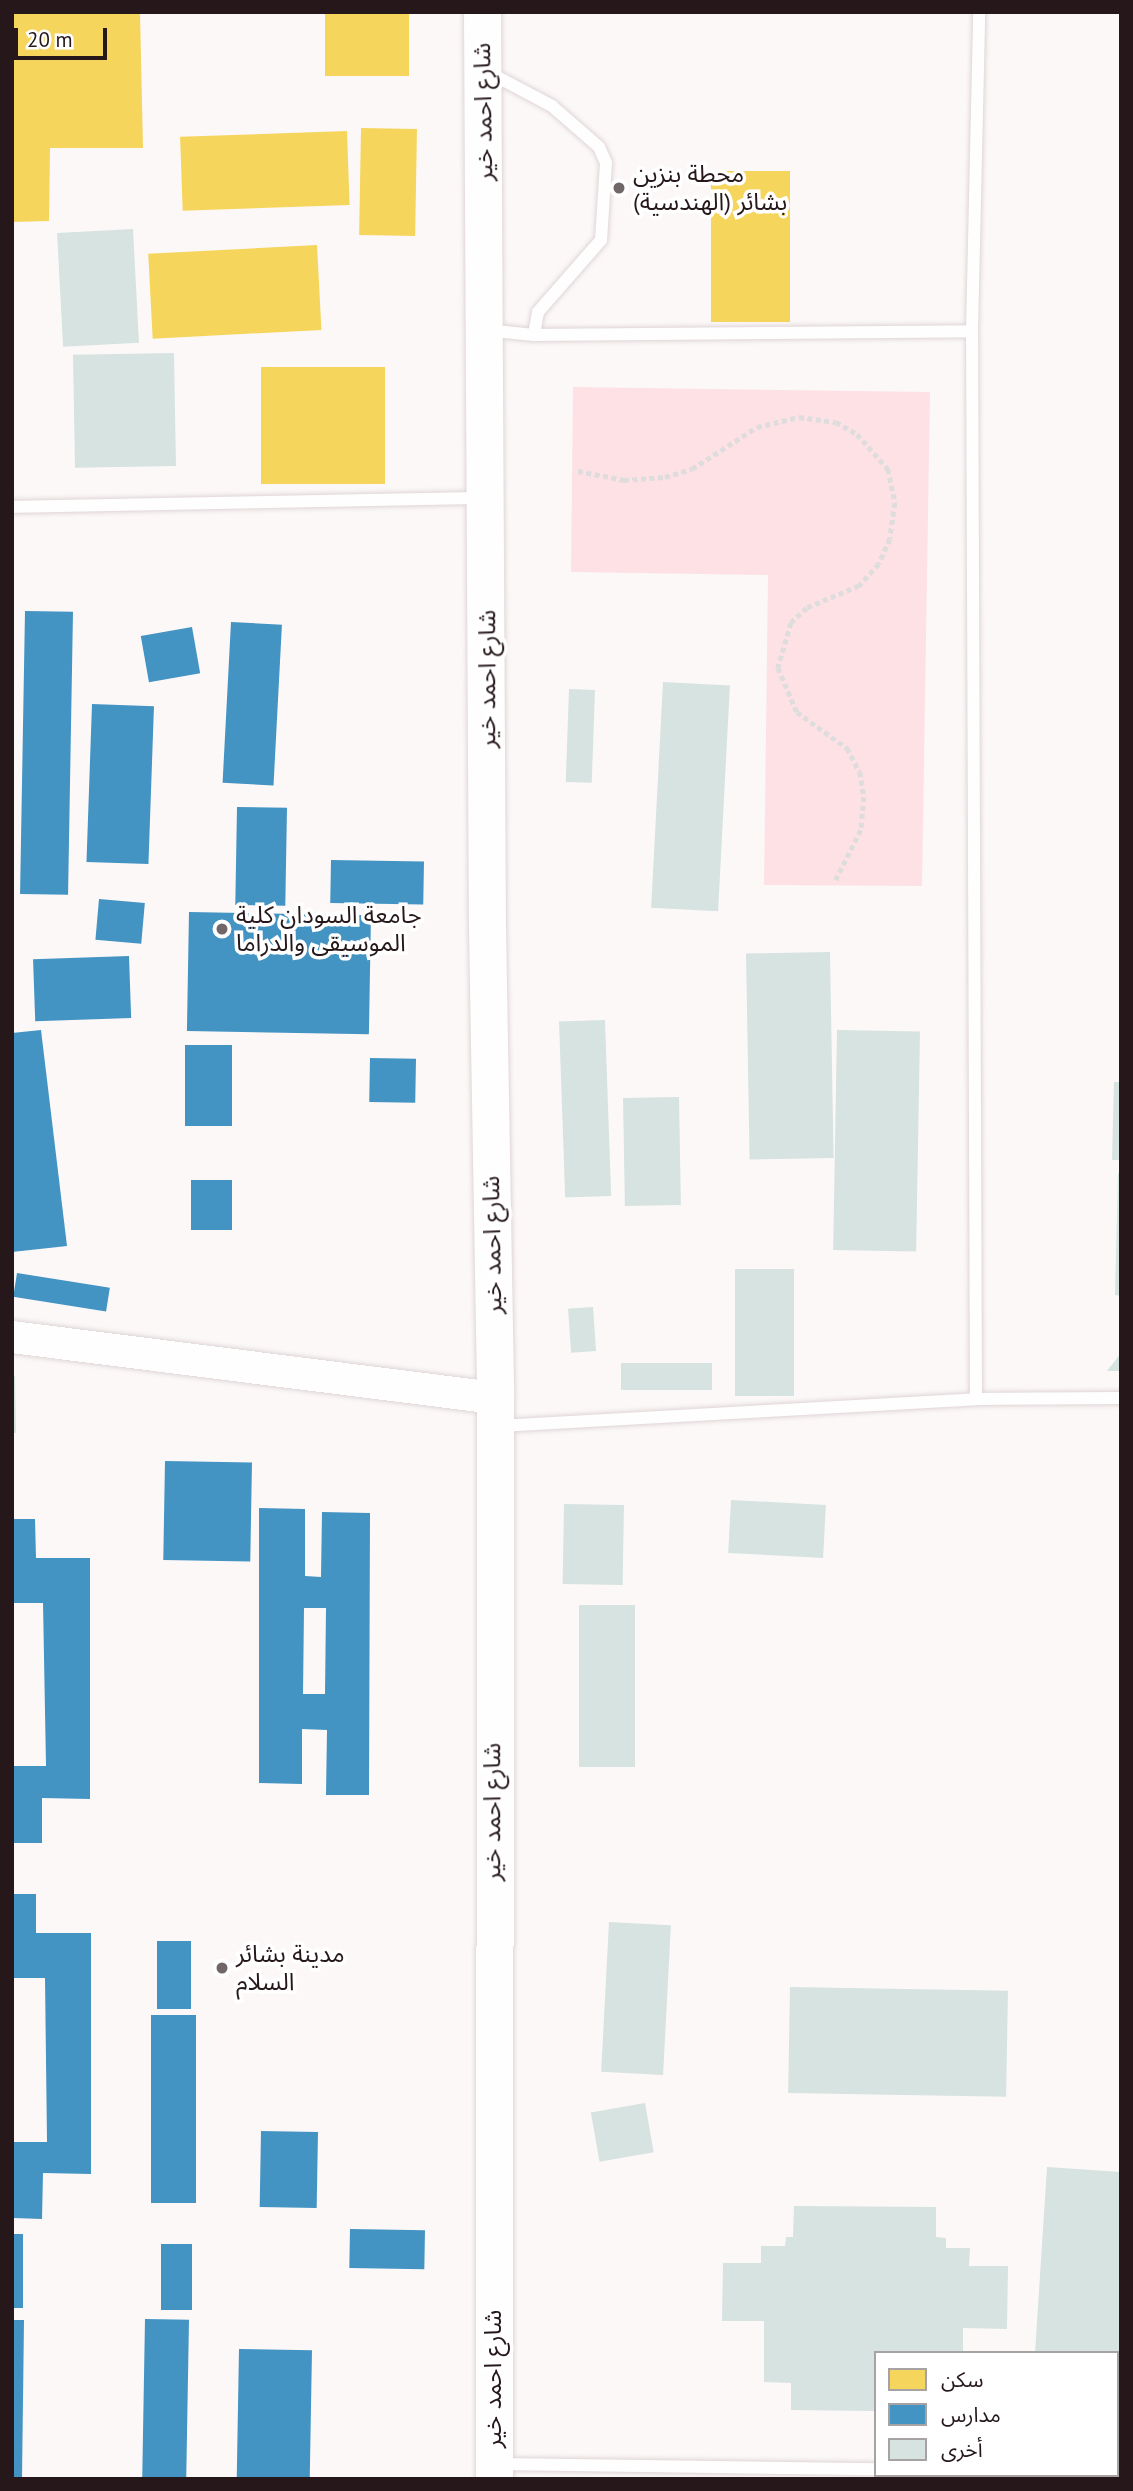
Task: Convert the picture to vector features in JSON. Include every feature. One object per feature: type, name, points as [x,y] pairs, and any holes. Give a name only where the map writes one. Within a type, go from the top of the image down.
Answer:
[{"type":"main road","name":"شارع احمد خير","points":[[482,12],[487,498],[487,927],[495,1412],[494,2471]]},
{"type":"street","points":[[12,1337],[495,1412]]},
{"type":"lane","points":[[976,1399],[972,331],[979,12]]},
{"type":"lane","points":[[482,69],[552,106],[599,147],[606,163],[601,240],[538,312],[534,335]]},
{"type":"lane","points":[[485,330],[534,335],[972,331]]},
{"type":"lane","points":[[12,507],[487,498]]},
{"type":"lane","points":[[495,1412],[976,1399],[1121,1398]]},
{"type":"lane","points":[[494,2471],[874,2469]]},
{"type":"path","points":[[578,471],[624,480],[665,477],[692,469],[757,427],[799,416],[836,422],[858,434],[888,469],[895,503],[890,539],[878,564],[859,586],[807,608],[791,623],[778,668],[797,712],[847,748],[860,772],[864,797],[860,830],[836,880]]},
{"type":"shaded area","points":[[573,387],[930,392],[922,886],[764,885],[768,575],[571,572]]},
{"type":"building: سكن","points":[[12,12],[140,12],[143,148],[50,148],[49,221],[12,222]]},
{"type":"building: سكن","points":[[325,12],[409,12],[409,76],[325,76]]},
{"type":"building: سكن","points":[[361,128],[417,129],[415,236],[359,235]]},
{"type":"building: سكن","points":[[347,131],[350,205],[183,211],[180,137]]},
{"type":"building: سكن","points":[[711,171],[790,171],[790,322],[711,322]]},
{"type":"building: سكن","points":[[317,245],[321,330],[153,339],[148,254]]},
{"type":"building: سكن","points":[[261,367],[385,367],[385,484],[261,484]]},
{"type":"building: مدارس","points":[[25,611],[73,612],[68,895],[20,894]]},
{"type":"building: مدارس","points":[[231,622],[282,625],[274,785],[223,783]]},
{"type":"building: مدارس","points":[[192,627],[200,673],[149,682],[141,636]]},
{"type":"building: مدارس","points":[[92,704],[154,706],[148,864],[86,862]]},
{"type":"building: مدارس","points":[[237,807],[287,808],[285,906],[235,905]]},
{"type":"building: مدارس","points":[[331,860],[424,862],[423,905],[330,903]]},
{"type":"building: مدارس","points":[[99,899],[145,903],[141,944],[95,940]]},
{"type":"building: مدارس","points":[[189,912],[371,915],[369,1034],[187,1031]]},
{"type":"building: مدارس","points":[[129,956],[131,1018],[35,1021],[33,959]]},
{"type":"building: مدارس","points":[[41,1030],[67,1246],[12,1252],[12,1033]]},
{"type":"building: مدارس","points":[[185,1045],[232,1045],[232,1126],[185,1126]]},
{"type":"building: مدارس","points":[[370,1058],[416,1059],[415,1103],[369,1102]]},
{"type":"building: مدارس","points":[[191,1180],[232,1180],[232,1230],[191,1230]]},
{"type":"building: مدارس","points":[[17,1273],[110,1288],[106,1311],[13,1297]]},
{"type":"building: مدارس","points":[[165,1461],[252,1463],[250,1562],[163,1560]]},
{"type":"building: مدارس","points":[[259,1508],[305,1509],[305,1576],[321,1577],[322,1512],[370,1513],[369,1795],[326,1795],[327,1730],[302,1729],[302,1784],[259,1783]],"holes":[[[304,1608],[326,1608],[325,1694],[303,1694]]]},
{"type":"building: مدارس","points":[[12,1519],[35,1519],[36,1558],[90,1558],[90,1799],[42,1798],[42,1843],[12,1843],[12,1766],[46,1766],[43,1603],[12,1603]]},
{"type":"building: مدارس","points":[[12,1894],[36,1894],[36,1933],[91,1933],[91,2174],[43,2173],[42,2219],[13,2218],[12,2142],[47,2142],[45,1978],[12,1978]]},
{"type":"building: مدارس","points":[[157,1941],[191,1941],[191,2009],[157,2009]]},
{"type":"building: مدارس","points":[[151,2015],[196,2015],[196,2203],[151,2203]]},
{"type":"building: مدارس","points":[[261,2131],[318,2132],[317,2208],[260,2207]]},
{"type":"building: مدارس","points":[[350,2229],[425,2230],[424,2269],[349,2268]]},
{"type":"building: مدارس","points":[[12,2234],[23,2234],[23,2308],[12,2308]]},
{"type":"building: مدارس","points":[[161,2244],[192,2244],[192,2310],[161,2310]]},
{"type":"building: مدارس","points":[[145,2319],[189,2320],[186,2479],[142,2479]]},
{"type":"building: مدارس","points":[[12,2320],[24,2320],[22,2479],[12,2479]]},
{"type":"building: مدارس","points":[[239,2349],[312,2350],[310,2479],[237,2479]]},
{"type":"building: أخرى","points":[[133,229],[139,343],[63,347],[57,233]]},
{"type":"building: أخرى","points":[[174,353],[176,466],[75,468],[73,355]]},
{"type":"building: أخرى","points":[[663,682],[730,686],[718,911],[651,908]]},
{"type":"building: أخرى","points":[[569,689],[595,690],[592,783],[566,782]]},
{"type":"building: أخرى","points":[[830,952],[834,1158],[750,1159],[746,953]]},
{"type":"building: أخرى","points":[[605,1020],[611,1196],[565,1197],[559,1022]]},
{"type":"building: أخرى","points":[[837,1030],[920,1031],[916,1251],[833,1250]]},
{"type":"building: أخرى","points":[[1114,1082],[1121,1082],[1121,1160],[1112,1160]]},
{"type":"building: أخرى","points":[[679,1097],[681,1205],[625,1206],[623,1098]]},
{"type":"building: أخرى","points":[[1118,1173],[1121,1173],[1121,1296],[1115,1295]]},
{"type":"building: أخرى","points":[[735,1269],[794,1269],[794,1396],[735,1396]]},
{"type":"building: أخرى","points":[[593,1307],[596,1351],[571,1353],[568,1309]]},
{"type":"building: أخرى","points":[[1121,1353],[1121,1371],[1107,1371]]},
{"type":"building: أخرى","points":[[621,1363],[712,1363],[712,1390],[621,1390]]},
{"type":"building: أخرى","points":[[12,1376],[15,1376],[16,1433],[12,1433]]},
{"type":"building: أخرى","points":[[731,1500],[826,1505],[823,1558],[728,1553]]},
{"type":"building: أخرى","points":[[564,1504],[624,1505],[623,1585],[563,1584]]},
{"type":"building: أخرى","points":[[579,1605],[635,1605],[635,1767],[579,1767]]},
{"type":"building: أخرى","points":[[609,1922],[671,1925],[663,2075],[601,2072]]},
{"type":"building: أخرى","points":[[790,1987],[1008,1991],[1006,2097],[788,2093]]},
{"type":"building: أخرى","points":[[645,2103],[654,2152],[600,2162],[591,2113]]},
{"type":"building: أخرى","points":[[1047,2167],[1121,2172],[1121,2444],[1119,2351],[1035,2351]]},
{"type":"building: أخرى","points":[[794,2206],[936,2207],[936,2237],[946,2238],[946,2248],[970,2248],[969,2266],[1008,2266],[1007,2329],[963,2328],[963,2351],[874,2351],[874,2411],[791,2410],[791,2383],[764,2382],[764,2321],[722,2321],[723,2263],[761,2263],[761,2246],[785,2246],[786,2237],[793,2237]]},
{"type":"place","name":"محطة بنزين بشائر (الهندسية)","points":[[619,188]]},
{"type":"place","name":"جامعة السودان كلية الموسيقى والدراما","points":[[222,929]]},
{"type":"place","name":"مدينة بشائر السلام","points":[[222,1968]]}]
